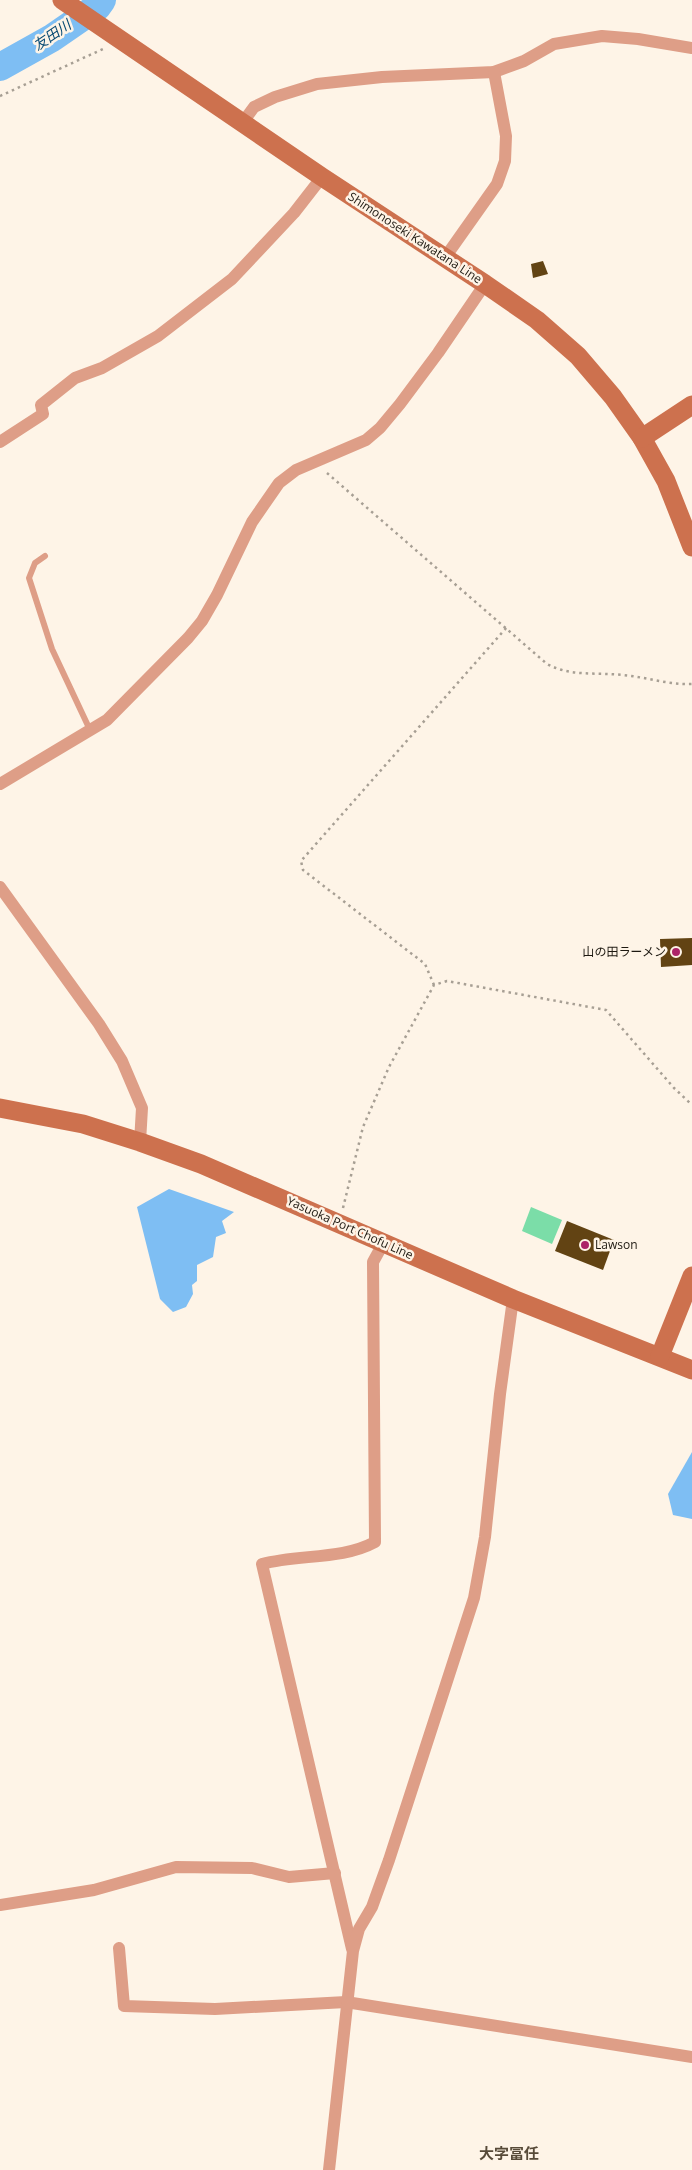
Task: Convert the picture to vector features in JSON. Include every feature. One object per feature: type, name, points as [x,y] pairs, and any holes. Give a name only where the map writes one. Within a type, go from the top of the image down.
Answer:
[{"type":"main road","name":"Shimonoseki Kawatana Line","points":[[62,0],[444,259],[485,284],[536,320],[578,356],[613,397],[642,438],[666,481],[692,547]]},
{"type":"main road","points":[[642,438],[692,406]]},
{"type":"main road","name":"Yasuoka Port Chofu Line","points":[[0,1108],[83,1124],[201,1164],[339,1222],[513,1299],[692,1370]]},
{"type":"main road","points":[[660,1356],[692,1276]]},
{"type":"street","points":[[243,122],[254,107],[275,97],[317,84],[382,77],[494,72],[524,61],[554,44],[602,36],[638,39],[692,48]]},
{"type":"street","points":[[444,259],[497,184],[505,161],[506,136],[494,72]]},
{"type":"street","points":[[0,442],[43,414],[41,405],[75,378],[102,368],[158,336],[232,279],[294,213],[322,177]]},
{"type":"street","points":[[0,784],[107,720],[188,638],[202,621],[217,595],[252,522],[266,499],[279,483],[296,470],[318,459],[366,440],[380,428],[432,360],[485,284]]},
{"type":"street","points":[[0,887],[98,1024],[122,1061],[142,1108],[140,1142]]},
{"type":"street","points":[[353,1952],[262,1564],[282,1559],[360,1550],[375,1542],[373,1262],[384,1242]]},
{"type":"street","points":[[329,2170],[353,1952],[359,1929],[372,1907],[389,1860],[474,1598],[485,1537],[500,1394],[513,1299]]},
{"type":"street","points":[[0,1905],[94,1890],[176,1867],[252,1868],[289,1877],[335,1873]]},
{"type":"street","points":[[120,1948],[124,2006],[215,2009],[346,2002],[692,2057]]},
{"type":"lane","points":[[45,556],[35,563],[29,578],[52,649],[90,730]]},
{"type":"path","points":[[0,96],[96,53],[119,38]]},
{"type":"path","points":[[318,459],[323,469],[546,664],[559,670],[622,675],[678,685],[692,684]]},
{"type":"path","points":[[434,985],[424,964],[303,870],[301,860],[506,628]]},
{"type":"path","points":[[339,1222],[362,1127],[389,1067],[434,985],[447,981],[606,1010],[674,1088],[692,1105]]},
{"type":"green space","points":[[531,1207],[562,1220],[552,1244],[522,1231]]},
{"type":"water","points":[[169,1189],[234,1212],[222,1221],[226,1233],[216,1237],[213,1257],[197,1265],[197,1281],[192,1285],[193,1294],[186,1307],[173,1312],[160,1299],[137,1207]]},
{"type":"water","points":[[692,1452],[692,1519],[673,1515],[668,1494]]},
{"type":"building","points":[[543,261],[548,274],[533,278],[531,264]]},
{"type":"building","name":"山の田ラーメン","points":[[692,938],[692,965],[661,967],[660,939]]},
{"type":"building","name":"Lawson","points":[[567,1221],[614,1240],[603,1270],[555,1251]]},
{"type":"waterway","name":"友田川","points":[[0,67],[52,38],[97,7],[102,0]]},
{"type":"place","name":"山の田ラーメン","points":[[676,952]]},
{"type":"place","name":"Lawson","points":[[585,1245]]},
{"type":"district","name":"大字冨任","points":[[509,2154]]}]
